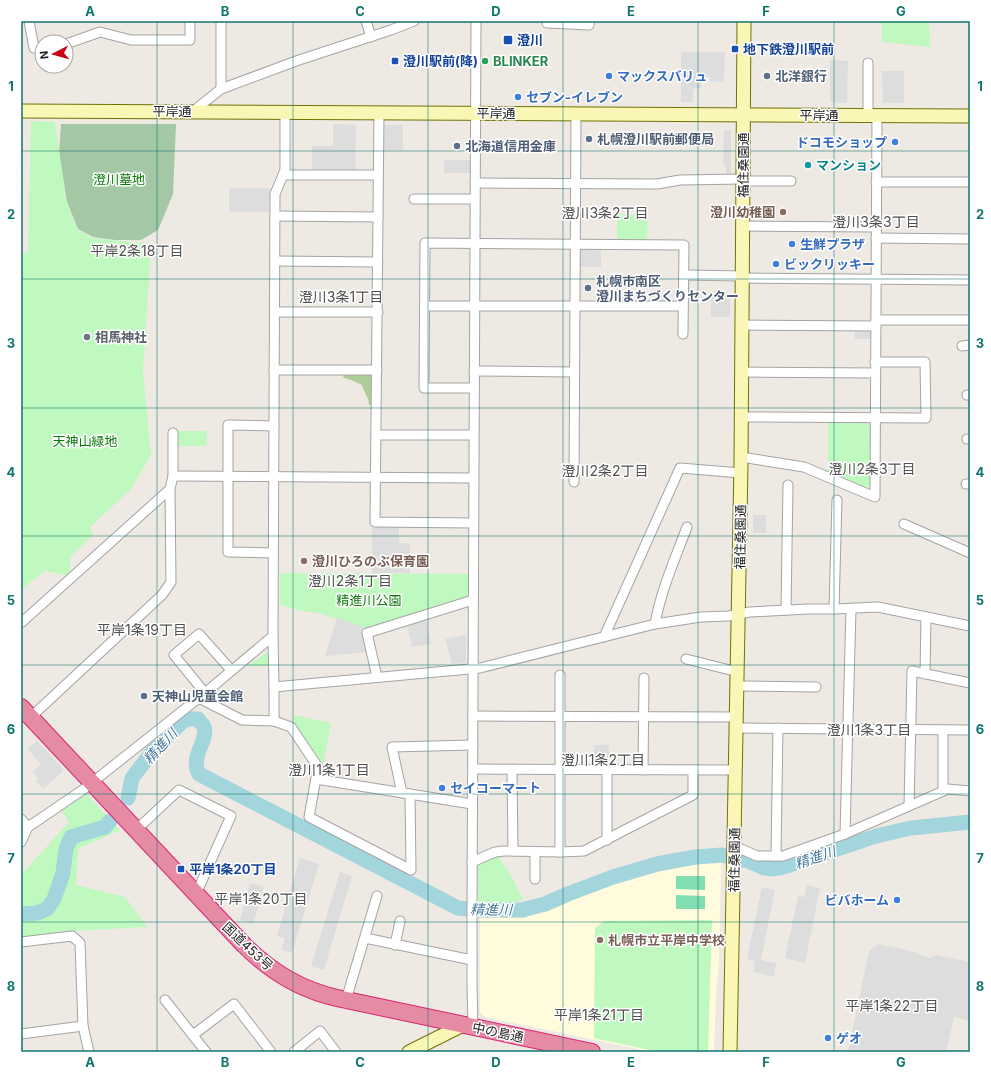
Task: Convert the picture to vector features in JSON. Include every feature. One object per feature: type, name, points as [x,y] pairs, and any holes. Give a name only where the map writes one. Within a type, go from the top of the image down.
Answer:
[{"type":"highway","name":"国道453号","points":[[26,712],[250,951],[274,971],[312,991],[346,1000],[468,1026]]},
{"type":"highway","name":"中の島通","points":[[468,1026],[592,1052]]},
{"type":"street","points":[[29,21],[34,48]]},
{"type":"street","points":[[74,41],[100,32],[131,40],[190,40],[190,21]]},
{"type":"street","points":[[221,21],[221,89]]},
{"type":"street","points":[[366,21],[371,37]]},
{"type":"street","points":[[192,112],[221,89],[299,60],[371,37],[414,21]]},
{"type":"street","points":[[468,1026],[472,960],[473,435],[476,21]]},
{"type":"street","points":[[547,21],[589,25],[589,21]]},
{"type":"street","name":"福住桑園通","points":[[730,1052],[742,418],[744,21]]},
{"type":"street","points":[[741,457],[804,467],[875,497],[876,182],[868,63]]},
{"type":"street","name":"平岸通","points":[[21,111],[970,116]]},
{"type":"street","points":[[274,721],[273,553],[275,194],[285,170],[285,112]]},
{"type":"street","points":[[379,112],[375,522],[473,523]]},
{"type":"street","points":[[574,482],[576,114]]},
{"type":"street","points":[[283,175],[378,175]]},
{"type":"street","points":[[475,183],[657,184],[680,180],[791,181]]},
{"type":"street","points":[[876,182],[970,182]]},
{"type":"street","points":[[414,199],[475,199]]},
{"type":"street","points":[[275,216],[378,217]]},
{"type":"street","points":[[743,226],[876,227]]},
{"type":"street","points":[[876,238],[970,239]]},
{"type":"street","points":[[474,388],[424,388],[425,243],[684,245],[683,334]]},
{"type":"street","points":[[275,261],[378,262]]},
{"type":"street","points":[[684,275],[970,280]]},
{"type":"street","points":[[425,306],[683,306]]},
{"type":"street","points":[[275,312],[378,312]]},
{"type":"street","points":[[742,325],[970,320]]},
{"type":"street","points":[[742,418],[926,418],[925,362],[876,362]]},
{"type":"street","points":[[274,370],[377,370]]},
{"type":"street","points":[[474,371],[574,372]]},
{"type":"street","points":[[742,372],[875,373]]},
{"type":"street","points":[[273,553],[228,552],[228,425],[274,426]]},
{"type":"street","points":[[26,712],[162,595],[171,582],[170,489],[173,476],[173,433]]},
{"type":"street","points":[[377,435],[473,435]]},
{"type":"street","points":[[604,637],[680,468],[741,473]]},
{"type":"street","points":[[173,476],[473,478]]},
{"type":"street","points":[[786,610],[788,485]]},
{"type":"street","points":[[21,623],[170,489]]},
{"type":"street","points":[[834,609],[837,500]]},
{"type":"street","points":[[904,524],[970,553]]},
{"type":"street","points":[[655,624],[658,607],[665,585],[687,527]]},
{"type":"street","points":[[377,677],[367,633],[473,600]]},
{"type":"street","points":[[274,686],[480,668],[655,624],[750,612],[878,607],[970,626]]},
{"type":"street","points":[[845,834],[850,609]]},
{"type":"street","points":[[925,674],[926,617]]},
{"type":"street","points":[[231,670],[199,634],[174,655],[202,696],[242,720],[274,721],[291,726],[318,767],[309,817],[411,870],[406,793],[392,747],[473,745]]},
{"type":"street","points":[[21,842],[28,827],[84,789],[202,696],[273,636]]},
{"type":"street","points":[[686,659],[738,672]]},
{"type":"street","points":[[909,806],[912,671],[970,683]]},
{"type":"street","points":[[560,675],[560,852]]},
{"type":"street","points":[[643,770],[644,678]]},
{"type":"street","points":[[738,686],[816,687]]},
{"type":"street","points":[[473,716],[643,717],[737,722],[778,728],[970,730]]},
{"type":"street","points":[[776,856],[778,728]]},
{"type":"street","points":[[943,730],[943,791]]},
{"type":"street","points":[[473,769],[736,770]]},
{"type":"street","points":[[512,769],[513,851]]},
{"type":"street","points":[[607,770],[607,840]]},
{"type":"street","points":[[472,862],[495,852],[584,851],[693,795],[693,770]]},
{"type":"street","points":[[316,779],[472,804]]},
{"type":"street","points":[[734,854],[783,856],[845,834],[943,791],[952,788],[970,791]]},
{"type":"street","points":[[136,830],[179,790],[231,816],[196,894]]},
{"type":"street","points":[[21,819],[28,827]]},
{"type":"street","points":[[534,879],[535,852]]},
{"type":"street","points":[[346,1000],[377,896]]},
{"type":"street","points":[[395,945],[400,921]]},
{"type":"street","points":[[21,942],[72,936],[80,943],[83,1026],[89,1052]]},
{"type":"street","points":[[365,938],[472,960]]},
{"type":"street","points":[[165,1000],[206,1052]]},
{"type":"street","points":[[193,1035],[234,1004],[271,1052]]},
{"type":"street","points":[[21,1034],[83,1026]]},
{"type":"street","name":"中の島通","points":[[411,1051],[468,1026]]},
{"type":"street","points":[[294,1052],[320,1031],[336,1052]]},
{"type":"shaded area","points":[[681,52],[725,52],[724,82],[710,81],[710,77],[701,77],[701,88],[693,89],[693,102],[681,102]]},
{"type":"shaded area","points":[[830,60],[848,61],[847,103],[830,102]]},
{"type":"shaded area","points":[[882,71],[904,71],[904,103],[883,103]]},
{"type":"shaded area","points":[[333,124],[356,125],[355,171],[312,171],[312,146],[333,146]]},
{"type":"shaded area","points":[[383,125],[403,125],[403,150],[383,150]]},
{"type":"shaded area","points":[[724,130],[731,131],[731,175],[726,175],[726,165],[723,165]]},
{"type":"shaded area","points":[[444,160],[471,160],[471,173],[444,173]]},
{"type":"shaded area","points":[[229,188],[271,188],[269,193],[269,212],[229,212]]},
{"type":"shaded area","points":[[582,248],[601,248],[601,267],[580,267],[580,250]]},
{"type":"shaded area","points":[[711,295],[730,295],[730,317],[711,317]]},
{"type":"shaded area","points":[[855,330],[871,331],[871,339],[855,339]]},
{"type":"shaded area","points":[[753,515],[766,515],[766,533],[753,533]]},
{"type":"shaded area","points":[[372,525],[399,526],[399,543],[410,544],[410,573],[372,573]]},
{"type":"shaded area","points":[[337,618],[363,627],[368,652],[325,656]]},
{"type":"shaded area","points":[[426,619],[431,644],[412,647],[407,625]]},
{"type":"shaded area","points":[[466,635],[466,660],[464,663],[452,664],[445,639]]},
{"type":"shaded area","points":[[37,741],[64,770],[43,789],[36,781],[38,779],[33,772],[41,764],[28,749]]},
{"type":"shaded area","points":[[594,745],[609,745],[609,765],[594,765]]},
{"type":"shaded area","points":[[300,858],[319,864],[292,953],[281,950],[285,938],[277,936]]},
{"type":"shaded area","name":"札幌市立平岸中学校","points":[[721,863],[719,962],[714,1052],[652,1052],[485,1017],[480,1012],[480,918],[525,918],[532,913],[571,897],[667,869],[684,865]]},
{"type":"shaded area","points":[[340,872],[352,876],[324,970],[311,966]]},
{"type":"shaded area","points":[[250,883],[264,887],[253,924],[240,920]]},
{"type":"shaded area","points":[[807,885],[820,888],[805,963],[785,958],[798,896],[804,897]]},
{"type":"shaded area","points":[[762,887],[775,890],[761,960],[776,963],[774,977],[753,972],[755,961],[747,959]]},
{"type":"shaded area","points":[[878,944],[916,952],[929,958],[937,955],[970,962],[970,1021],[954,1017],[946,1052],[848,1052],[869,951]]},
{"type":"green space","points":[[882,21],[929,22],[930,47],[882,42]]},
{"type":"green space","name":"天神山緑地","points":[[31,121],[55,122],[67,204],[78,230],[92,238],[151,244],[143,372],[151,455],[131,489],[90,527],[93,535],[71,556],[69,576],[45,571],[21,590],[21,253],[28,253]]},
{"type":"green space","name":"澄川墓地","points":[[61,124],[176,124],[173,194],[158,230],[141,240],[115,240],[93,237],[78,229],[67,202],[59,154]]},
{"type":"green space","points":[[617,214],[648,215],[647,240],[617,240]]},
{"type":"green space","points":[[342,374],[374,374],[373,405],[369,405],[362,385],[344,378]]},
{"type":"green space","points":[[828,422],[866,423],[870,426],[870,486],[865,488],[828,473]]},
{"type":"green space","points":[[178,431],[207,431],[206,446],[178,446]]},
{"type":"green space","name":"精進川公園","points":[[280,573],[468,574],[468,596],[363,631],[363,627],[337,618],[280,605]]},
{"type":"green space","points":[[269,651],[268,666],[248,666]]},
{"type":"green space","points":[[294,715],[331,723],[323,765],[294,722]]},
{"type":"green space","points":[[86,794],[120,830],[78,849],[76,885],[125,897],[147,927],[72,931],[21,938],[21,875],[69,822],[62,811]]},
{"type":"green space","points":[[500,856],[500,860],[508,870],[523,899],[512,903],[478,902],[478,863]]},
{"type":"green space","points":[[676,876],[705,876],[705,890],[676,889]]},
{"type":"green space","points":[[676,895],[705,896],[705,909],[676,909]]},
{"type":"green space","points":[[712,920],[708,1052],[658,1052],[594,1038],[595,928],[604,921]]},
{"type":"pier","points":[[722,852],[746,857],[746,864],[722,859]]},
{"type":"waterway","name":"精進川","points":[[128,798],[132,778],[153,751],[182,722],[188,719],[198,719],[204,727],[205,732],[196,761],[199,774],[458,908],[478,910],[522,910],[545,904],[613,877],[657,864],[695,857],[722,855],[748,861],[764,868],[774,869],[876,836],[911,828],[970,822]]},
{"type":"waterway","name":"精進川","points":[[21,914],[37,913],[47,909],[54,899],[63,873],[66,849],[71,837],[105,827],[110,821]]},
{"type":"place","name":"澄川","points":[[508,40]]},
{"type":"place","name":"地下鉄澄川駅前","points":[[735,49]]},
{"type":"place","name":"澄川駅前(降)","points":[[395,61]]},
{"type":"place","name":"BLINKER","points":[[485,61]]},
{"type":"place","name":"マックスバリュ","points":[[609,76]]},
{"type":"place","name":"北洋銀行","points":[[767,76]]},
{"type":"place","name":"セブン-イレブン","points":[[518,97]]},
{"type":"place","name":"札幌澄川駅前郵便局","points":[[589,139]]},
{"type":"place","name":"ドコモショップ","points":[[895,142]]},
{"type":"place","name":"北海道信用金庫","points":[[457,146]]},
{"type":"place","name":"マンション","points":[[808,165]]},
{"type":"place","name":"澄川幼稚園","points":[[783,212]]},
{"type":"place","name":"生鮮プラザ","points":[[792,244]]},
{"type":"place","name":"ビックリッキー","points":[[776,264]]},
{"type":"place","name":"札幌市南区 澄川まちづくりセンター","points":[[588,288]]},
{"type":"place","name":"相馬神社","points":[[87,337]]},
{"type":"place","name":"澄川ひろのぶ保育園","points":[[304,561]]},
{"type":"place","name":"天神山児童会館","points":[[144,696]]},
{"type":"place","name":"セイコーマート","points":[[442,788]]},
{"type":"place","name":"平岸1条20丁目","points":[[181,869]]},
{"type":"place","name":"ビバホーム","points":[[897,900]]},
{"type":"place","name":"札幌市立平岸中学校","points":[[600,940]]},
{"type":"place","name":"ゲオ","points":[[828,1038]]},
{"type":"district","name":"澄川3条2丁目","points":[[605,212]]},
{"type":"district","name":"澄川3条3丁目","points":[[876,221]]},
{"type":"district","name":"平岸2条18丁目","points":[[137,250]]},
{"type":"district","name":"澄川3条1丁目","points":[[341,296]]},
{"type":"district","name":"澄川2条3丁目","points":[[872,468]]},
{"type":"district","name":"澄川2条2丁目","points":[[605,470]]},
{"type":"district","name":"澄川2条1丁目","points":[[350,580]]},
{"type":"district","name":"平岸1条19丁目","points":[[142,629]]},
{"type":"district","name":"澄川1条3丁目","points":[[869,729]]},
{"type":"district","name":"澄川1条2丁目","points":[[603,759]]},
{"type":"district","name":"澄川1条1丁目","points":[[329,769]]},
{"type":"district","name":"平岸1条20丁目","points":[[261,898]]},
{"type":"district","name":"平岸1条22丁目","points":[[892,1005]]},
{"type":"district","name":"平岸1条21丁目","points":[[599,1014]]}]
